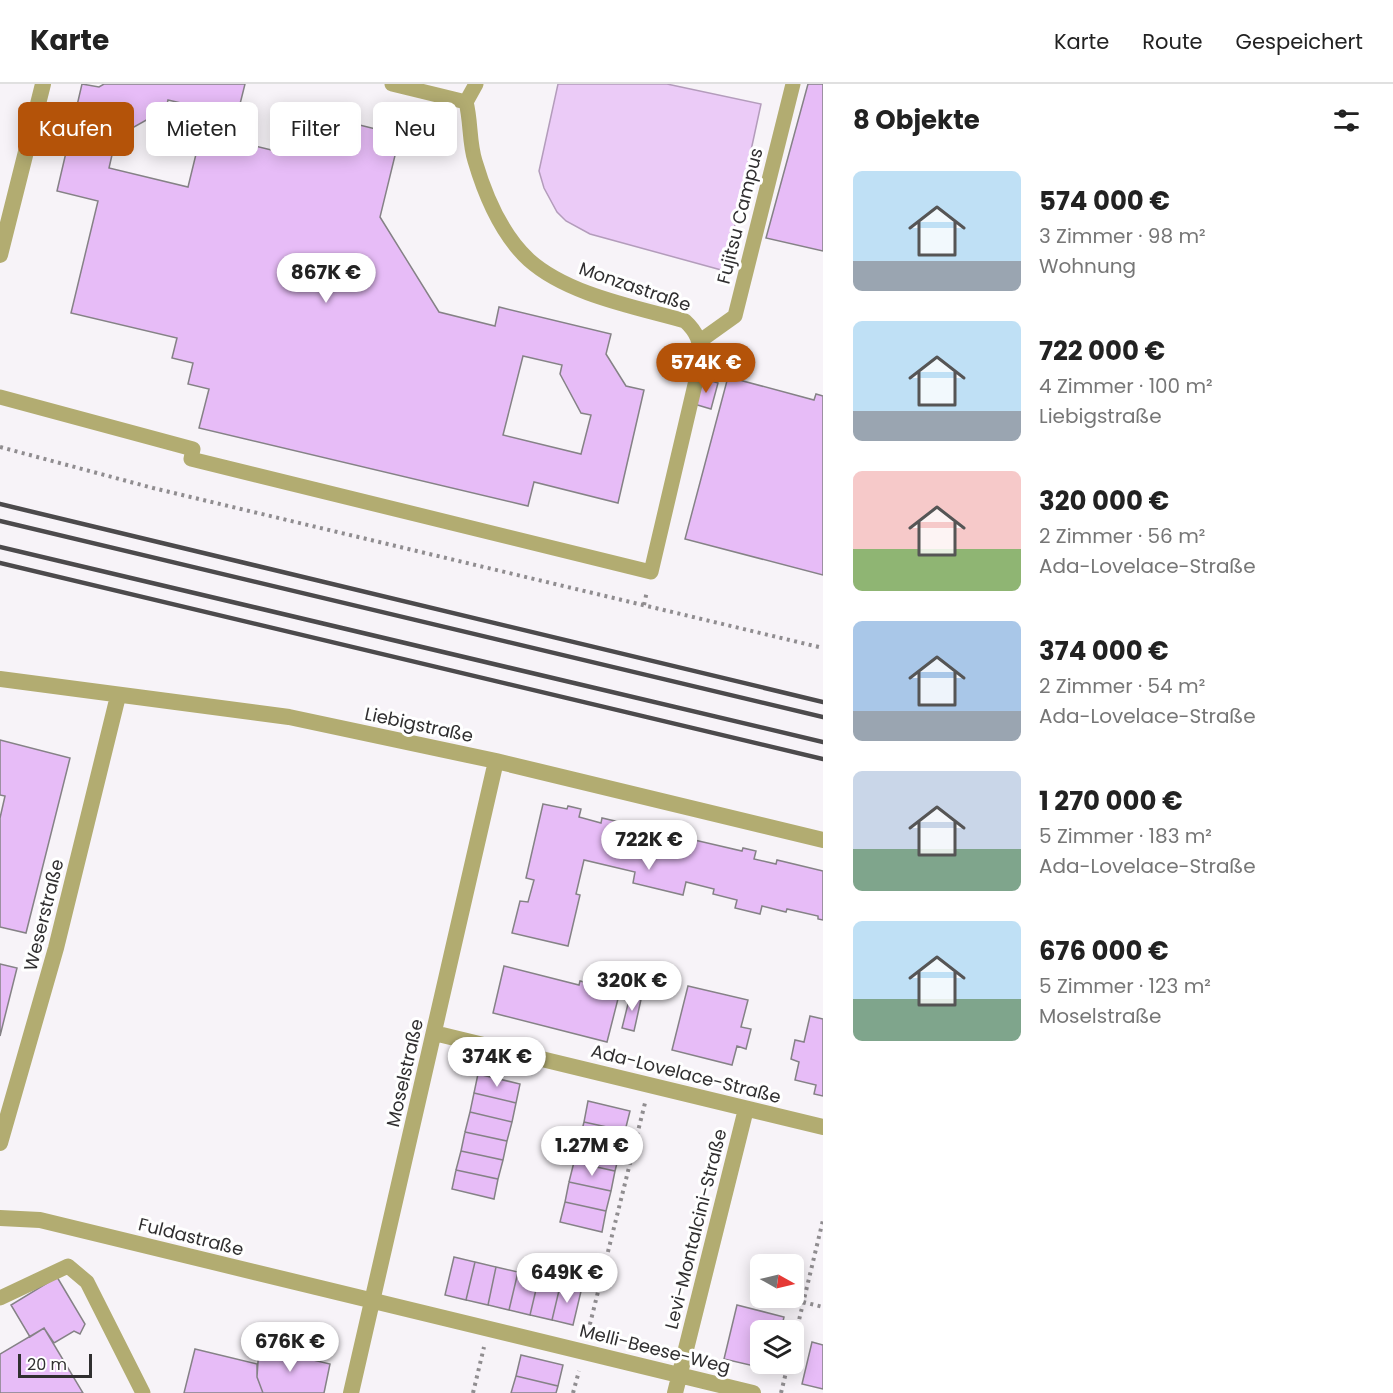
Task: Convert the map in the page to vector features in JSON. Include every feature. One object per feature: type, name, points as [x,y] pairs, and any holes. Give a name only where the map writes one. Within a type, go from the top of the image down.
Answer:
[{"type":"street","points":[[0,255],[43,84]]},
{"type":"street","name":"Liebigstraße","points":[[0,679],[289,717],[496,761],[823,840]]},
{"type":"street","name":"Weserstraße","points":[[0,1143],[56,948],[118,696]]},
{"type":"street","name":"Moselstraße","points":[[351,1393],[496,761]]},
{"type":"street","name":"Ada-Lovelace-Straße","points":[[434,1033],[823,1127]]},
{"type":"street","name":"Levi-Montalcini-Straße","points":[[675,1393],[746,1109]]},
{"type":"street","name":"Fuldastraße","points":[[0,1218],[40,1220],[372,1301]]},
{"type":"street","name":"Melli-Beese-Weg","points":[[372,1301],[753,1393]]},
{"type":"lane","points":[[392,84],[466,102],[476,84]]},
{"type":"lane","name":"Fujitsu Campus","points":[[700,341],[735,316],[793,84]]},
{"type":"lane","name":"Monzastraße","points":[[466,102],[474,159],[487,195],[505,231],[529,260],[559,280],[593,294],[686,321],[694,329],[700,341]]},
{"type":"lane","points":[[0,397],[193,450],[191,459],[651,572],[698,376],[701,359],[700,341]]},
{"type":"lane","points":[[0,1298],[68,1266],[87,1282],[143,1393]]},
{"type":"path","points":[[0,447],[153,488],[823,648]]},
{"type":"path","points":[[573,1393],[649,1085]]},
{"type":"path","points":[[804,1298],[823,1220]]},
{"type":"path","points":[[804,1302],[823,1307]]},
{"type":"path","points":[[473,1393],[489,1329]]},
{"type":"path","points":[[781,1393],[786,1374]]},
{"type":"shaded area","points":[[558,84],[667,84],[761,104],[725,271],[590,234],[566,221],[557,212],[544,188],[539,171]]},
{"type":"building","points":[[82,84],[99,87],[104,84],[245,84],[240,102],[168,100],[168,102],[146,102],[146,120],[134,127],[134,102],[78,102]]},
{"type":"building","points":[[808,84],[823,84],[823,251],[766,238]]},
{"type":"building","points":[[361,125],[373,128],[373,156],[395,156],[380,217],[439,312],[495,326],[499,307],[611,334],[606,354],[626,386],[644,390],[618,503],[534,482],[528,506],[199,428],[209,389],[188,384],[193,363],[172,358],[177,338],[71,313],[98,201],[57,191],[65,156],[112,156],[109,168],[188,187],[196,156],[258,156],[258,147],[270,150],[270,156],[361,156]],"holes":[[[523,356],[562,365],[560,374],[581,413],[591,415],[581,454],[503,435]]]},
{"type":"building","points":[[728,377],[814,400],[816,394],[823,396],[823,575],[685,539]]},
{"type":"building","points":[[702,378],[718,383],[711,409],[694,404]]},
{"type":"building","points":[[0,740],[70,758],[26,933],[0,927],[0,818],[5,796],[0,795]]},
{"type":"building","points":[[543,804],[567,809],[568,806],[581,809],[579,817],[601,823],[602,818],[654,830],[653,835],[676,840],[678,833],[691,836],[690,839],[742,851],[743,848],[756,851],[754,859],[776,864],[777,860],[823,871],[823,920],[818,919],[818,916],[787,909],[786,912],[762,906],[760,914],[735,908],[737,900],[713,894],[714,889],[686,882],[683,895],[633,883],[635,872],[584,860],[576,894],[580,895],[568,946],[512,933],[520,901],[528,902],[534,880],[526,878]]},
{"type":"building","points":[[0,964],[17,968],[0,1036]]},
{"type":"building","points":[[504,966],[579,985],[580,981],[620,991],[607,1042],[493,1013]]},
{"type":"building","points":[[688,986],[748,1000],[741,1027],[751,1029],[746,1049],[737,1046],[732,1065],[672,1050]]},
{"type":"building","points":[[631,992],[642,995],[634,1031],[622,1028]]},
{"type":"building","points":[[810,1016],[823,1019],[823,1096],[814,1094],[816,1085],[795,1080],[799,1062],[791,1059],[795,1040],[804,1042]]},
{"type":"building","points":[[478,1074],[520,1084],[516,1103],[474,1093]]},
{"type":"building","points":[[474,1093],[516,1103],[512,1122],[470,1112]]},
{"type":"building","points":[[588,1101],[630,1111],[625,1131],[584,1122]]},
{"type":"building","points":[[470,1112],[512,1122],[507,1141],[465,1132]]},
{"type":"building","points":[[584,1122],[625,1131],[620,1151],[579,1142]]},
{"type":"building","points":[[465,1132],[507,1141],[503,1160],[461,1151]]},
{"type":"building","points":[[579,1142],[620,1151],[615,1171],[574,1162]]},
{"type":"building","points":[[461,1151],[503,1160],[498,1179],[456,1170]]},
{"type":"building","points":[[574,1162],[615,1171],[611,1191],[569,1182]]},
{"type":"building","points":[[456,1170],[498,1179],[494,1199],[452,1189]]},
{"type":"building","points":[[569,1182],[611,1191],[606,1211],[565,1202]]},
{"type":"building","points":[[565,1202],[606,1211],[602,1232],[560,1222]]},
{"type":"building","points":[[454,1257],[475,1262],[466,1300],[445,1295]]},
{"type":"building","points":[[475,1262],[496,1267],[488,1305],[466,1300]]},
{"type":"building","points":[[496,1267],[518,1272],[509,1310],[488,1305]]},
{"type":"building","points":[[518,1272],[539,1277],[530,1315],[509,1310]]},
{"type":"building","points":[[57,1277],[85,1324],[80,1334],[74,1331],[54,1343],[44,1328],[30,1337],[11,1305]]},
{"type":"building","points":[[539,1277],[561,1282],[552,1320],[530,1315]]},
{"type":"building","points":[[561,1282],[582,1287],[573,1325],[552,1320]]},
{"type":"building","points":[[737,1305],[784,1317],[783,1320],[750,1320],[750,1365],[724,1359]]},
{"type":"building","points":[[44,1328],[83,1393],[0,1393],[0,1354]]},
{"type":"building","points":[[812,1342],[823,1345],[823,1389],[802,1384]]},
{"type":"building","points":[[259,1347],[330,1364],[324,1393],[263,1393],[257,1377]]},
{"type":"building","points":[[195,1349],[257,1364],[257,1377],[263,1393],[184,1393]]},
{"type":"building","points":[[521,1355],[563,1365],[558,1386],[516,1376]]},
{"type":"building","points":[[516,1376],[558,1386],[556,1393],[511,1393]]},
{"type":"railway","points":[[0,504],[823,702]]},
{"type":"railway","points":[[0,521],[823,717]]},
{"type":"railway","points":[[0,547],[823,742]]},
{"type":"railway","points":[[0,563],[823,759]]}]
